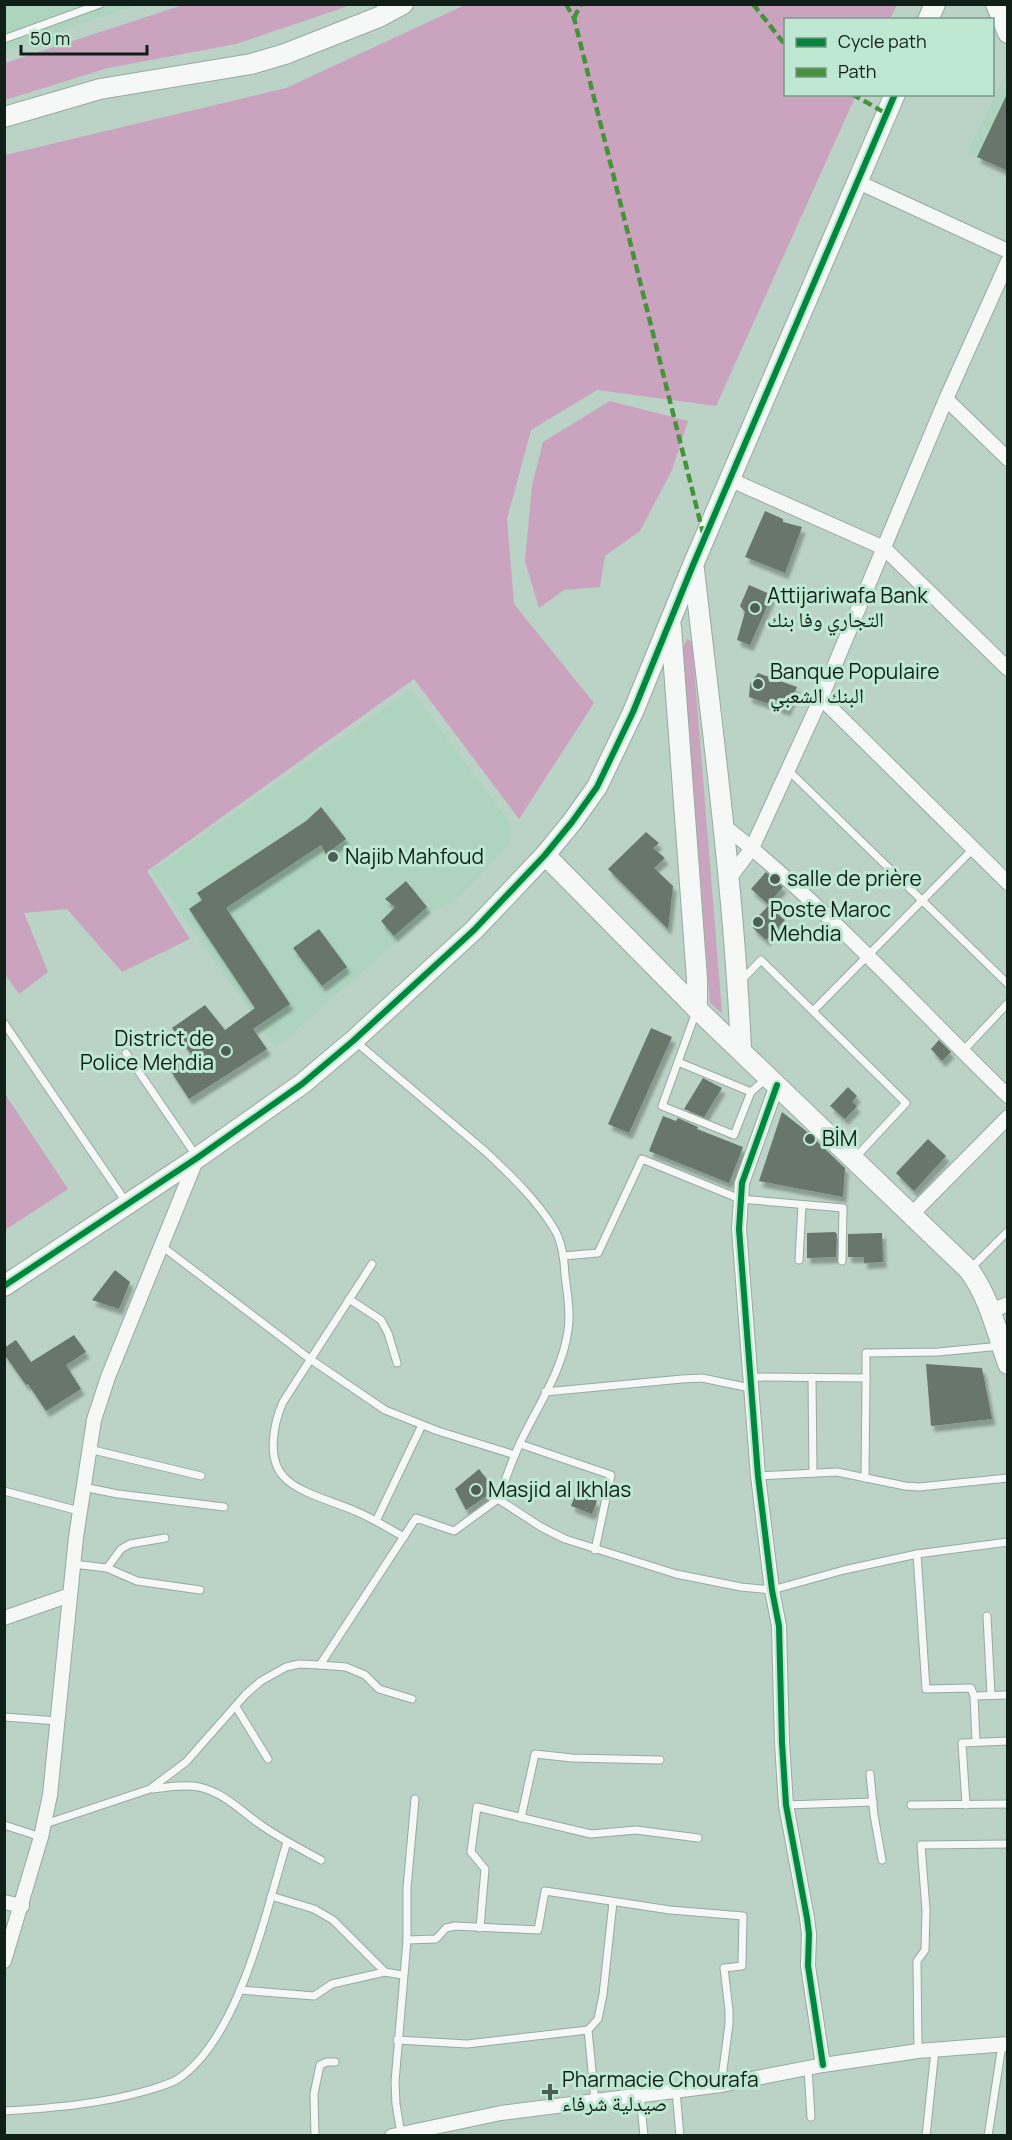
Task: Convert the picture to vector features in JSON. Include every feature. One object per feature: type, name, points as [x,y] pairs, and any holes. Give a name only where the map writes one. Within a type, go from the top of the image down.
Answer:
[{"type":"street","points":[[4,117],[100,89],[251,64],[285,54],[379,17],[403,4]]},
{"type":"street","points":[[929,18],[935,4]]},
{"type":"street","points":[[996,4],[1008,33]]},
{"type":"street","points":[[4,1286],[197,1158],[302,1084],[353,1041],[474,930],[545,855],[572,822],[597,787],[616,750],[894,96]]},
{"type":"street","points":[[858,182],[1008,251]]},
{"type":"street","points":[[729,880],[752,848],[821,698],[946,399],[1008,261]]},
{"type":"street","points":[[946,399],[1008,459]]},
{"type":"street","points":[[731,480],[884,548],[1008,669]]},
{"type":"street","points":[[693,565],[729,880],[739,983],[741,1050]]},
{"type":"street","points":[[670,624],[697,980],[697,1009]]},
{"type":"street","points":[[821,698],[1008,883]]},
{"type":"street","points":[[723,825],[752,848],[867,955],[1008,1096]]},
{"type":"street","points":[[545,855],[697,1009],[969,1270],[998,1308],[1004,1355]]},
{"type":"street","points":[[773,1081],[742,1183],[739,1229],[758,1476],[778,1626],[786,1805],[807,1918],[808,1966],[824,2065]]},
{"type":"street","points":[[912,1214],[1008,1117]]},
{"type":"street","points":[[4,1961],[22,1906],[50,1796],[79,1510],[94,1420],[108,1377],[163,1247],[197,1158]]},
{"type":"street","points":[[4,1618],[70,1595]]},
{"type":"street","points":[[4,1902],[22,1906]]},
{"type":"street","points":[[397,2135],[501,2113],[721,2085],[824,2065],[918,2051],[1005,2044]]},
{"type":"lane","points":[[4,39],[100,4]]},
{"type":"lane","points":[[788,770],[921,902],[1008,984]]},
{"type":"lane","points":[[813,1011],[973,849]]},
{"type":"lane","points":[[739,983],[761,960],[906,1103],[854,1159]]},
{"type":"lane","points":[[962,1052],[1008,1003]]},
{"type":"lane","points":[[697,1009],[662,1106],[734,1135],[751,1092],[773,1081]]},
{"type":"lane","points":[[4,1023],[128,1204]]},
{"type":"lane","points":[[320,1665],[416,1518],[454,1531],[498,1499],[515,1455],[564,1349],[569,1328],[563,1256],[554,1228],[522,1188],[486,1152],[353,1041]]},
{"type":"lane","points":[[126,1053],[197,1158]]},
{"type":"lane","points":[[678,1062],[751,1092]]},
{"type":"lane","points":[[563,1256],[598,1253],[642,1159],[740,1199],[843,1208],[842,1261]]},
{"type":"lane","points":[[799,1260],[802,1205]]},
{"type":"lane","points":[[969,1270],[1008,1231]]},
{"type":"lane","points":[[163,1247],[310,1359],[385,1410],[422,1425],[515,1455]]},
{"type":"lane","points":[[372,1264],[290,1389],[276,1416],[273,1446],[282,1476],[293,1485],[376,1521],[404,1537]]},
{"type":"lane","points":[[349,1299],[381,1320],[388,1333],[397,1363]]},
{"type":"lane","points":[[865,1478],[866,1353],[938,1352],[1004,1355]]},
{"type":"lane","points":[[545,1392],[702,1378],[749,1382],[812,1377],[866,1378]]},
{"type":"lane","points":[[812,1377],[813,1473]]},
{"type":"lane","points":[[376,1521],[422,1425]]},
{"type":"lane","points":[[520,1444],[611,1474],[596,1550]]},
{"type":"lane","points":[[89,1449],[201,1476]]},
{"type":"lane","points":[[758,1476],[837,1472],[919,1487],[1008,1478]]},
{"type":"lane","points":[[83,1487],[118,1494],[224,1507]]},
{"type":"lane","points":[[4,1491],[79,1510]]},
{"type":"lane","points":[[498,1499],[541,1527],[565,1539],[596,1550],[711,1583],[772,1590],[844,1570],[917,1554],[1008,1542]]},
{"type":"lane","points":[[107,1568],[121,1549],[130,1544],[165,1538]]},
{"type":"lane","points":[[917,1554],[926,1689],[971,1688],[974,1696],[976,1742]]},
{"type":"lane","points":[[73,1564],[107,1568],[137,1581],[200,1590]]},
{"type":"lane","points":[[987,1616],[991,1695]]},
{"type":"lane","points":[[150,1789],[186,1762],[261,1681],[275,1672],[299,1664],[346,1667],[365,1675],[379,1689],[412,1699]]},
{"type":"lane","points":[[974,1696],[1008,1695]]},
{"type":"lane","points":[[236,1707],[268,1759]]},
{"type":"lane","points":[[4,1717],[58,1721]]},
{"type":"lane","points":[[966,1805],[962,1743],[1008,1741]]},
{"type":"lane","points":[[520,1818],[535,1754],[572,1758],[660,1760]]},
{"type":"lane","points":[[870,1774],[882,1860]]},
{"type":"lane","points":[[4,1825],[43,1830],[150,1789],[175,1786],[198,1787],[228,1800],[287,1842],[321,1860]]},
{"type":"lane","points":[[397,2135],[397,2040],[407,1940],[407,1888],[415,1799]]},
{"type":"lane","points":[[786,1805],[873,1802]]},
{"type":"lane","points":[[911,1805],[1008,1804]]},
{"type":"lane","points":[[480,1928],[485,1869],[471,1852],[477,1807],[591,1834],[636,1830],[698,1838]]},
{"type":"lane","points":[[4,2111],[92,2103],[139,2093],[177,2080],[191,2068],[213,2041],[231,2011],[240,1990],[248,1971],[287,1842]]},
{"type":"lane","points":[[918,2051],[917,1961],[925,1950],[926,1910],[921,1845],[1008,1844]]},
{"type":"lane","points":[[407,1940],[436,1939],[446,1928],[538,1930],[545,1891],[670,1910],[743,1916],[742,1965],[724,1968],[729,2024],[721,2085]]},
{"type":"lane","points":[[271,1896],[314,1909],[333,1920],[385,1972]]},
{"type":"lane","points":[[397,2040],[467,2044],[588,2030],[598,2019],[603,1995],[614,1902]]},
{"type":"lane","points":[[240,1990],[314,1996],[332,1984],[385,1972],[402,1975]]},
{"type":"lane","points":[[588,2030],[595,2101]]},
{"type":"lane","points":[[988,2136],[1005,2044]]},
{"type":"lane","points":[[926,2136],[935,2050]]},
{"type":"lane","points":[[315,2136],[314,2094],[320,2065],[335,2062]]},
{"type":"lane","points":[[808,2068],[811,2117]]},
{"type":"lane","points":[[676,2091],[680,2136]]},
{"type":"lane","points":[[640,2095],[644,2136]]},
{"type":"shaded area","points":[[5,4],[137,5],[5,50]]},
{"type":"shaded area","points":[[186,4],[351,5],[236,44],[108,68],[5,100],[5,63]]},
{"type":"shaded area","points":[[467,4],[897,5],[890,18],[784,18],[784,96],[856,96],[716,406],[597,390],[531,430],[507,519],[514,604],[594,703],[519,819],[414,679],[147,871],[190,939],[122,972],[67,909],[24,913],[48,972],[19,994],[4,973],[5,155],[286,88]]},
{"type":"shaded area","points":[[1006,74],[1008,78],[1007,171],[967,153]]},
{"type":"shaded area","points":[[610,401],[688,421],[672,470],[640,531],[605,556],[600,587],[564,590],[539,608],[525,561],[532,485],[543,442]]},
{"type":"shaded area","points":[[687,639],[692,642],[722,1013],[710,1003],[683,648]]},
{"type":"shaded area","name":"Najib Mahfoud","points":[[411,690],[511,824],[510,844],[454,902],[433,910],[276,1048],[151,871]]},
{"type":"shaded area","points":[[5,1094],[68,1189],[4,1230]]},
{"type":"building","points":[[1008,92],[1008,171],[977,157]]},
{"type":"building","points":[[765,511],[783,519],[783,522],[802,527],[785,573],[745,557]]},
{"type":"building","points":[[749,585],[772,595],[750,645],[737,640],[745,612],[740,606]]},
{"type":"building","points":[[758,673],[797,687],[787,710],[749,697],[750,684]]},
{"type":"building","points":[[321,807],[346,839],[326,854],[321,845],[226,908],[290,1004],[253,1029],[267,1049],[189,1099],[170,1070],[191,1054],[172,1028],[205,1005],[225,1030],[255,1008],[189,909],[202,900],[197,893],[306,821]]},
{"type":"building","points":[[646,832],[659,843],[653,848],[665,858],[654,868],[673,886],[668,929],[608,869]]},
{"type":"building","points":[[766,872],[783,887],[768,904],[751,889]]},
{"type":"building","points":[[406,881],[427,907],[394,936],[381,921],[395,907],[385,899]]},
{"type":"building","points":[[768,906],[785,920],[766,940],[753,928],[753,922]]},
{"type":"building","points":[[319,929],[347,967],[322,986],[293,948]]},
{"type":"building","points":[[651,1028],[672,1037],[629,1133],[608,1124]]},
{"type":"building","points":[[939,1040],[951,1052],[942,1061],[931,1049]]},
{"type":"building","points":[[703,1078],[722,1088],[704,1117],[684,1109]]},
{"type":"building","points":[[848,1087],[857,1096],[852,1102],[857,1106],[845,1119],[830,1106]]},
{"type":"building","points":[[782,1112],[805,1130],[845,1168],[843,1197],[759,1181]]},
{"type":"building","points":[[663,1116],[676,1121],[678,1118],[698,1127],[697,1129],[743,1147],[729,1183],[649,1151]]},
{"type":"building","points":[[928,1139],[946,1156],[914,1191],[896,1173]]},
{"type":"building","points":[[835,1232],[837,1234],[836,1257],[807,1258],[807,1233]]},
{"type":"building","points":[[882,1233],[883,1262],[864,1263],[864,1257],[848,1257],[848,1234]]},
{"type":"building","points":[[115,1270],[130,1282],[119,1309],[92,1300]]},
{"type":"building","points":[[74,1335],[86,1352],[66,1365],[81,1389],[46,1411],[4,1354],[4,1348],[16,1340],[31,1362]]},
{"type":"building","points":[[926,1364],[982,1368],[992,1419],[931,1426]]},
{"type":"building","name":"Masjid al Ikhlas","points":[[479,1469],[495,1490],[466,1510],[455,1489]]},
{"type":"building","points":[[576,1493],[597,1501],[592,1514],[571,1506]]},
{"type":"marked path","points":[[566,4],[574,18],[704,537]]},
{"type":"marked path","points":[[574,18],[581,4]]},
{"type":"marked path","points":[[753,4],[784,43]]},
{"type":"marked path","points":[[856,96],[887,114]]},
{"type":"cycle path","points":[[4,1286],[197,1158],[302,1084],[353,1041],[474,930],[545,855],[572,822],[597,787],[633,712],[693,565],[894,96]]},
{"type":"cycle path","points":[[777,1085],[742,1183],[739,1229],[758,1476],[772,1590],[779,1626],[786,1805],[807,1918],[808,1966],[823,2065]]},
{"type":"place","name":"Attijariwafa Bank التجاري وفا بنك","points":[[755,608]]},
{"type":"place","name":"Banque Populaire البنك الشعبي","points":[[758,684]]},
{"type":"place","name":"Najib Mahfoud","points":[[333,857]]},
{"type":"place","name":"salle de prière","points":[[775,879]]},
{"type":"place","name":"Poste Maroc Mehdia","points":[[758,922]]},
{"type":"place","name":"District de Police Mehdia","points":[[226,1051]]},
{"type":"place","name":"BİM","points":[[810,1139]]},
{"type":"place","name":"Masjid al Ikhlas","points":[[476,1490]]},
{"type":"place","name":"Pharmacie Chourafa صيدلية شرفاء","points":[[550,2092]]}]
